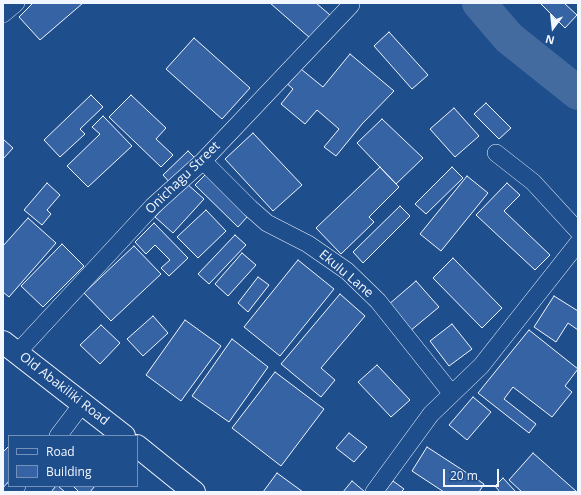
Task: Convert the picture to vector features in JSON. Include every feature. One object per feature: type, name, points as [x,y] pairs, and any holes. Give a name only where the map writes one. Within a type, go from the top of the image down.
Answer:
[{"type":"main road","name":"Old Abakiliki Road","points":[[10,348],[84,403],[123,435]]},
{"type":"main road","points":[[138,447],[194,492]]},
{"type":"street","points":[[3,14],[16,3]]},
{"type":"street","name":"Onichagu Street","points":[[10,348],[153,206],[203,161],[351,5]]},
{"type":"street","points":[[496,153],[533,182],[578,231]]},
{"type":"street","name":"Ekulu Lane","points":[[203,161],[267,223],[308,244],[347,271],[378,301],[452,394]]},
{"type":"street","points":[[374,492],[431,414],[481,366],[578,243]]},
{"type":"street","points":[[59,435],[84,403]]},
{"type":"building","points":[[33,3],[83,3],[40,40],[19,17]]},
{"type":"building","points":[[270,3],[316,3],[330,15],[310,38]]},
{"type":"building","points":[[540,3],[564,3],[577,15],[565,28]]},
{"type":"building","points":[[389,32],[428,75],[412,89],[374,46]]},
{"type":"building","points":[[194,38],[250,88],[222,119],[166,69]]},
{"type":"building","points":[[350,54],[394,91],[362,124],[336,156],[324,147],[339,129],[317,110],[305,124],[281,104],[293,89],[283,80],[296,65],[323,87]]},
{"type":"building","points":[[91,95],[103,107],[80,129],[85,134],[60,157],[44,140]]},
{"type":"building","points":[[131,95],[166,128],[156,139],[173,155],[161,167],[109,117]]},
{"type":"building","points":[[486,103],[511,128],[499,139],[474,114]]},
{"type":"building","points":[[454,108],[479,136],[455,157],[430,129]]},
{"type":"building","points":[[103,116],[132,146],[88,187],[67,166],[100,134],[92,127]]},
{"type":"building","points":[[382,119],[423,158],[396,184],[357,143]]},
{"type":"building","points":[[253,133],[302,185],[273,211],[225,159]]},
{"type":"building","points":[[3,139],[13,148],[3,159]]},
{"type":"building","points":[[188,151],[197,160],[172,185],[163,175]]},
{"type":"building","points":[[380,167],[399,187],[369,217],[374,222],[341,254],[316,228]]},
{"type":"building","points":[[452,167],[463,178],[426,214],[415,204]]},
{"type":"building","points":[[205,175],[248,216],[238,227],[195,185]]},
{"type":"building","points":[[467,176],[488,193],[441,251],[420,234]]},
{"type":"building","points":[[47,183],[60,195],[47,210],[51,214],[42,225],[24,210]]},
{"type":"building","points":[[186,183],[204,199],[173,233],[155,217]]},
{"type":"building","points":[[507,183],[520,195],[504,211],[550,255],[535,270],[476,215]]},
{"type":"building","points":[[400,206],[410,216],[363,263],[353,252]]},
{"type":"building","points":[[206,210],[226,231],[198,258],[177,237]]},
{"type":"building","points":[[28,218],[56,243],[9,297],[3,292],[3,246]]},
{"type":"building","points":[[154,223],[188,258],[169,276],[161,268],[170,260],[155,245],[146,254],[135,242]]},
{"type":"building","points":[[235,235],[246,245],[209,284],[198,274]]},
{"type":"building","points":[[62,244],[84,266],[43,307],[21,286]]},
{"type":"building","points":[[134,246],[161,274],[111,321],[84,293]]},
{"type":"building","points":[[242,253],[256,265],[228,296],[215,284]]},
{"type":"building","points":[[453,258],[502,308],[482,328],[433,278]]},
{"type":"building","points":[[298,260],[334,289],[280,356],[244,327]]},
{"type":"building","points":[[258,277],[269,285],[248,312],[238,303]]},
{"type":"building","points":[[416,281],[439,307],[410,331],[388,305]]},
{"type":"building","points":[[340,294],[365,316],[321,368],[335,380],[321,397],[281,364]]},
{"type":"building","points":[[554,296],[578,311],[578,330],[568,323],[556,342],[534,327]]},
{"type":"building","points":[[153,316],[168,333],[143,356],[127,339]]},
{"type":"building","points":[[185,320],[221,346],[181,401],[146,375]]},
{"type":"building","points":[[452,324],[472,349],[449,366],[430,341]]},
{"type":"building","points":[[101,325],[120,343],[100,364],[80,345]]},
{"type":"building","points":[[529,330],[578,369],[565,386],[572,392],[552,417],[513,387],[504,399],[536,424],[529,433],[478,393]]},
{"type":"building","points":[[232,339],[268,367],[229,422],[192,396]]},
{"type":"building","points":[[377,365],[410,400],[391,417],[358,382]]},
{"type":"building","points":[[275,372],[324,409],[281,466],[232,428]]},
{"type":"building","points":[[473,397],[491,412],[467,440],[449,425]]},
{"type":"building","points":[[349,433],[367,447],[354,462],[336,448]]},
{"type":"building","points":[[8,447],[8,482],[3,488],[3,452]]},
{"type":"building","points":[[427,447],[484,484],[479,492],[444,492],[412,471]]},
{"type":"building","points":[[533,453],[577,492],[522,492],[509,480]]},
{"type":"building","points":[[277,473],[303,492],[263,492]]},
{"type":"building","points":[[503,478],[516,492],[500,492],[495,486]]},
{"type":"building","points":[[352,481],[365,492],[343,492]]},
{"type":"building","points":[[393,481],[404,489],[401,492],[384,492]]},
{"type":"building","points":[[55,487],[59,487],[65,492],[51,492]]},
{"type":"building","points":[[74,487],[94,487],[90,492],[79,492]]},
{"type":"waterway","points":[[479,3],[509,38],[578,93]]}]
